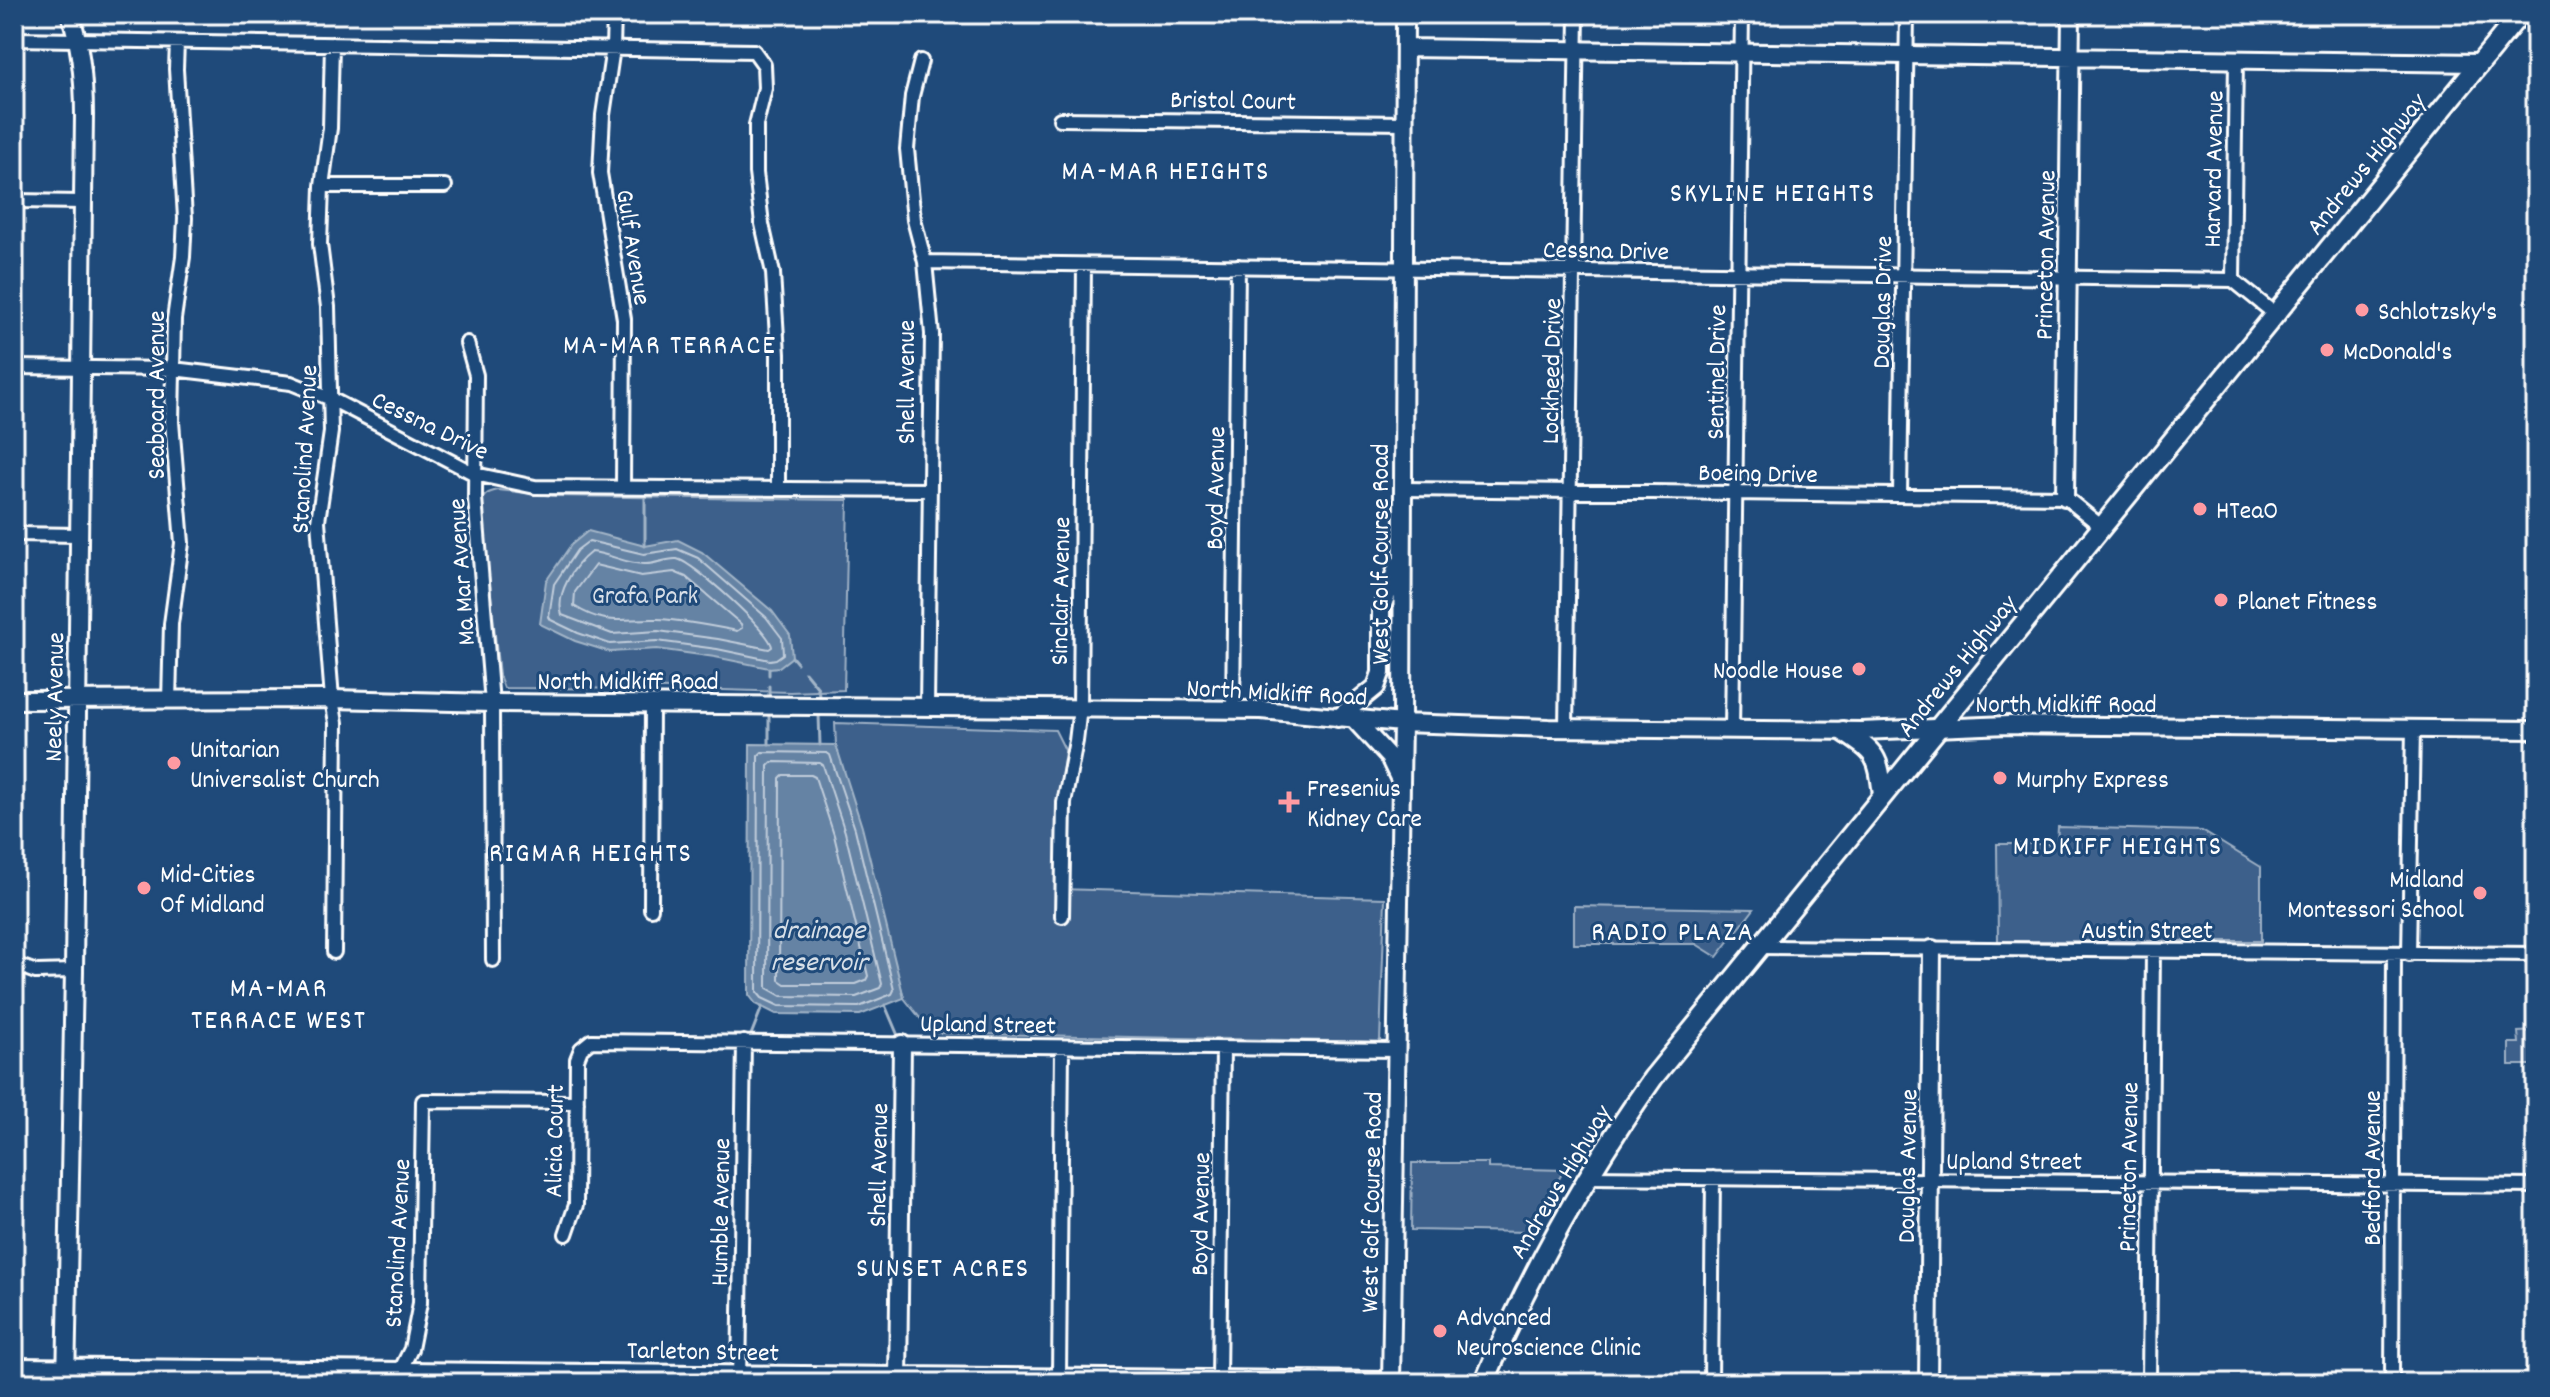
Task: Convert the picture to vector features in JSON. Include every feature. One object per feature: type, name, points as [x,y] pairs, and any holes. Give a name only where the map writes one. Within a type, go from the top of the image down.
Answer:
[{"type":"main road","name":"Andrews Highway","points":[[1484,1383],[1551,1242],[1588,1177],[1653,1078],[2520,14]]},
{"type":"main road","points":[[1843,731],[1875,756],[1883,795]]},
{"type":"main road","points":[[1473,1383],[1502,1341]]},
{"type":"street","name":"Neely Avenue","points":[[66,1376],[84,97],[76,31],[70,14]]},
{"type":"street","name":"Gulf Avenue","points":[[614,14],[600,173],[624,319],[623,487]]},
{"type":"street","name":"West Golf Course Road","points":[[1392,1382],[1402,723],[1405,14]]},
{"type":"street","name":"Lockheed Drive","points":[[1566,728],[1577,14]]},
{"type":"street","name":"Sentinel Drive","points":[[1732,730],[1742,14]]},
{"type":"street","name":"Douglas Drive","points":[[1900,495],[1907,14]]},
{"type":"street","name":"Princeton Avenue","points":[[2065,497],[2071,14]]},
{"type":"street","points":[[14,39],[754,51],[764,65],[765,88],[756,125],[756,173],[762,224],[773,273],[778,354],[778,489]]},
{"type":"street","name":"Seaboard Avenue","points":[[169,701],[171,624],[182,543],[172,422],[174,319],[185,218],[177,42]]},
{"type":"street","name":"Stanolind Avenue","points":[[332,44],[330,128],[322,186],[320,244],[328,307],[331,432],[318,521],[336,723],[334,952]]},
{"type":"street","points":[[1405,48],[2480,63]]},
{"type":"street","name":"Harvard Avenue","points":[[2233,280],[2236,59]]},
{"type":"street","name":"Shell Avenue","points":[[921,61],[912,96],[907,149],[914,220],[925,262],[932,334],[927,706]]},
{"type":"street","name":"Bristol Court","points":[[1060,119],[1405,123]]},
{"type":"street","points":[[322,186],[445,186]]},
{"type":"street","points":[[14,201],[83,202]]},
{"type":"street","name":"Cessna Drive","points":[[925,262],[2233,280]]},
{"type":"street","name":"Sinclair Avenue","points":[[1062,916],[1064,803],[1080,708],[1084,265]]},
{"type":"street","name":"Boyd Avenue","points":[[1233,710],[1238,266]]},
{"type":"street","points":[[2233,280],[2275,314]]},
{"type":"street","name":"Ma Mar Avenue","points":[[467,343],[476,375],[477,532],[492,703],[493,960]]},
{"type":"street","name":"Cessna Drive","points":[[14,367],[173,369],[291,383],[331,399],[475,474],[535,487],[929,490]]},
{"type":"street","name":"Boeing Drive","points":[[1403,489],[2065,497]]},
{"type":"street","points":[[2065,497],[2102,527]]},
{"type":"street","points":[[14,534],[79,535]]},
{"type":"street","points":[[1401,783],[1389,757],[1346,718],[1376,687],[1381,673],[1381,610],[1403,552]]},
{"type":"street","name":"North Midkiff Road","points":[[14,700],[332,699],[1261,710],[1402,723],[1732,730],[1843,731],[2008,725],[2536,730]]},
{"type":"street","points":[[651,909],[652,704]]},
{"type":"street","points":[[2409,954],[2413,728]]},
{"type":"street","name":"Austin Street","points":[[1758,947],[2536,954]]},
{"type":"street","name":"Douglas Avenue","points":[[1928,1383],[1932,949]]},
{"type":"street","name":"Princeton Avenue","points":[[2149,1383],[2153,951]]},
{"type":"street","name":"Bedford Avenue","points":[[2392,1383],[2394,953]]},
{"type":"street","points":[[14,964],[36,972],[74,971]]},
{"type":"street","name":"Upland Street","points":[[581,1049],[591,1041],[1397,1050]]},
{"type":"street","name":"Humble Avenue","points":[[739,1378],[744,1042]]},
{"type":"street","name":"Shell Avenue","points":[[898,1379],[902,1044]]},
{"type":"street","points":[[1059,1377],[1062,1047]]},
{"type":"street","name":"Alicia Court","points":[[566,1234],[576,1205],[577,1059],[581,1049]]},
{"type":"street","name":"Boyd Avenue","points":[[1219,1380],[1223,1049]]},
{"type":"street","name":"Stanolind Avenue","points":[[397,1377],[411,1349],[420,1303],[423,1101],[577,1102]]},
{"type":"street","name":"Upland Street","points":[[1588,1177],[2536,1186]]},
{"type":"street","points":[[1711,1383],[1713,1178]]},
{"type":"street","name":"Tarleton Street","points":[[14,1367],[66,1376],[1059,1377],[1392,1382]]},
{"type":"green space","name":"Grafa Park","points":[[498,490],[554,496],[848,500],[844,690],[504,688],[499,675],[482,505],[487,494]]},
{"type":"green space","points":[[835,723],[1055,730],[1065,750],[1058,806],[1058,889],[1385,898],[1380,1042],[932,1033],[904,998],[836,745]]},
{"type":"green space","points":[[2058,827],[2202,831],[2261,867],[2261,941],[1998,941],[1997,844],[2057,844]]},
{"type":"green space","points":[[1574,906],[1754,909],[1717,957],[1696,944],[1574,944]]},
{"type":"green space","points":[[2536,1031],[2536,1065],[2509,1065],[2509,1043],[2519,1043],[2518,1032]]},
{"type":"green space","points":[[1412,1163],[1488,1163],[1488,1168],[1564,1170],[1529,1232],[1411,1230]]},
{"type":"water","points":[[588,531],[645,546],[678,540],[702,552],[772,611],[790,635],[792,657],[779,667],[769,668],[657,649],[610,652],[575,641],[540,624],[546,581],[571,545]]},
{"type":"water","name":"drainage reservoir","points":[[750,744],[836,745],[862,827],[904,998],[860,1015],[776,1014],[756,1004],[749,995]]},
{"type":"waterway","points":[[645,497],[645,546]]},
{"type":"waterway","points":[[792,657],[797,663]]},
{"type":"waterway","points":[[769,668],[769,675]]},
{"type":"waterway","points":[[805,672],[818,688],[819,695]]},
{"type":"waterway","points":[[769,686],[769,695]]},
{"type":"waterway","points":[[769,715],[769,744]]},
{"type":"waterway","points":[[819,715],[820,745]]},
{"type":"waterway","points":[[885,1005],[899,1038]]},
{"type":"waterway","points":[[751,1035],[762,1007]]},
{"type":"place","name":"Schlotzsky's","points":[[2362,310]]},
{"type":"place","name":"McDonald's","points":[[2327,350]]},
{"type":"place","name":"HTeaO","points":[[2200,509]]},
{"type":"place","name":"Planet Fitness","points":[[2221,600]]},
{"type":"place","name":"Noodle House","points":[[1859,669]]},
{"type":"place","name":"Unitarian Universalist Church","points":[[174,763]]},
{"type":"place","name":"Murphy Express","points":[[2000,778]]},
{"type":"place","name":"Fresenius Kidney Care","points":[[1289,802]]},
{"type":"place","name":"Mid-Cities Of Midland","points":[[144,888]]},
{"type":"place","name":"Midland Montessori School","points":[[2480,893]]},
{"type":"place","name":"Advanced Neuroscience Clinic","points":[[1440,1331]]},
{"type":"district","name":"MA-MAR HEIGHTS","points":[[1166,169]]},
{"type":"district","name":"SKYLINE HEIGHTS","points":[[1773,191]]},
{"type":"district","name":"MA-MAR TERRACE","points":[[670,343]]},
{"type":"district","name":"MIDKIFF HEIGHTS","points":[[2118,844]]},
{"type":"district","name":"RIGMAR HEIGHTS","points":[[591,851]]},
{"type":"district","name":"RADIO PLAZA","points":[[1673,930]]},
{"type":"district","name":"MA-MAR TERRACE WEST","points":[[279,1002]]},
{"type":"district","name":"SUNSET ACRES","points":[[943,1266]]}]
